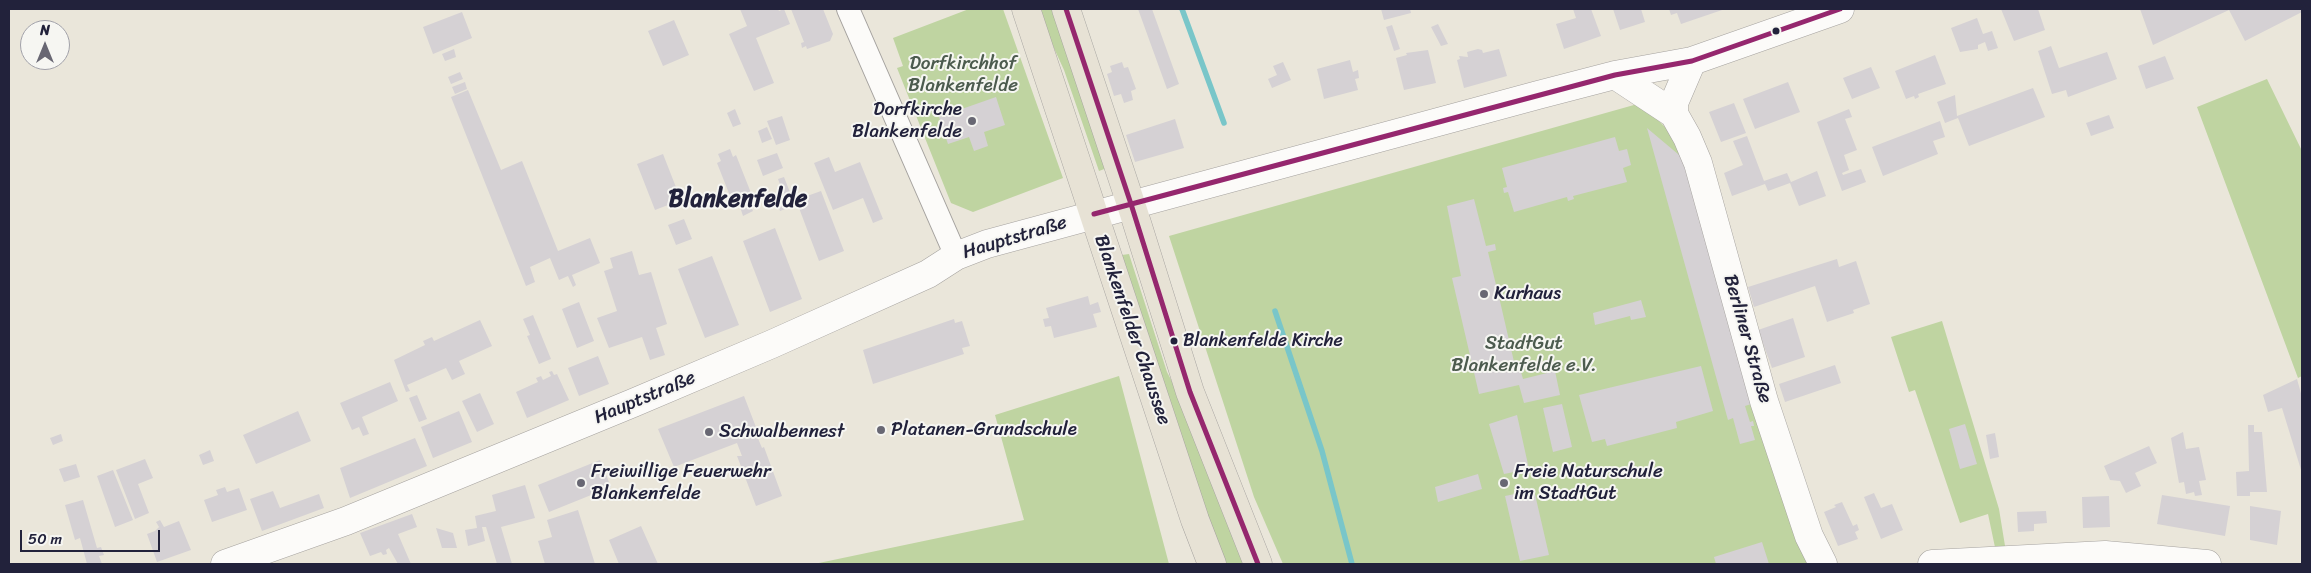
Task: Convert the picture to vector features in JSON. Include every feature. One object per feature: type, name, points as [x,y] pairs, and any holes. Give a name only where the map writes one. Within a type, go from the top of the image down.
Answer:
[{"type":"main road","name":"Blankenfelder Chaussee","points":[[1026,9],[1195,520],[1212,564]]},
{"type":"main road","name":"Blankenfelder Chaussee","points":[[1066,9],[1131,204],[1190,392],[1258,564]]},
{"type":"street","points":[[848,9],[956,256]]},
{"type":"street","name":"Hauptstraße","points":[[225,564],[346,521],[450,480],[727,364],[928,274],[956,256],[987,244],[1615,75],[1692,61],[1840,9]]},
{"type":"street","points":[[1674,114],[1674,103],[1692,61]]},
{"type":"street","name":"Berliner Straße","points":[[1615,75],[1674,114],[1698,162],[1764,401],[1809,536],[1823,564]]},
{"type":"street","points":[[1932,564],[2105,555],[2207,564]]},
{"type":"green space","name":"Dorfkirchhof Blankenfelde","points":[[969,9],[1003,9],[1063,178],[973,212],[951,203],[897,68],[903,66],[893,38]]},
{"type":"green space","points":[[1036,9],[1056,9],[1107,168],[1099,171],[1064,70]]},
{"type":"green space","points":[[2267,79],[2302,151],[2302,376],[2298,378],[2197,107]]},
{"type":"green space","name":"StadtGut Blankenfelde e.V.","points":[[1641,103],[1685,147],[1812,564],[1283,564],[1254,497],[1169,236]]},
{"type":"green space","points":[[1129,254],[1167,372],[1182,401],[1247,564],[1224,564],[1122,255]]},
{"type":"green space","points":[[1942,321],[1999,509],[2006,552],[1996,552],[1988,514],[1960,523],[1915,390],[1909,392],[1891,337]]},
{"type":"green space","points":[[1119,376],[1169,564],[814,564],[1024,520],[995,415]]},
{"type":"building","points":[[740,9],[778,9],[779,11],[784,9],[790,24],[756,38],[774,83],[754,91],[729,34],[747,26]]},
{"type":"building","points":[[791,9],[823,9],[833,34],[830,41],[807,49],[806,46],[802,48],[801,43],[804,42]]},
{"type":"building","points":[[1138,9],[1152,9],[1179,84],[1167,89]]},
{"type":"building","points":[[1381,9],[1410,9],[1411,13],[1384,20]]},
{"type":"building","points":[[1573,9],[1591,9],[1601,36],[1564,49],[1556,24],[1576,18]]},
{"type":"building","points":[[1613,9],[1641,9],[1645,22],[1620,30]]},
{"type":"building","points":[[1669,9],[1725,9],[1681,24],[1677,13],[1671,15]]},
{"type":"building","points":[[2001,9],[2038,9],[2045,30],[2014,41]]},
{"type":"building","points":[[2140,9],[2300,9],[2302,12],[2245,41],[2229,10],[2153,45]]},
{"type":"building","points":[[462,12],[472,38],[433,54],[423,27]]},
{"type":"building","points":[[1977,18],[1983,34],[1992,31],[1998,48],[1988,51],[1985,42],[1978,45],[1978,49],[1960,52],[1951,28]]},
{"type":"building","points":[[674,20],[689,55],[663,66],[648,31]]},
{"type":"building","points":[[1438,24],[1448,44],[1441,46],[1431,27]]},
{"type":"building","points":[[1392,25],[1400,49],[1394,51],[1386,27]]},
{"type":"building","points":[[2051,46],[2059,68],[2107,52],[2117,79],[2068,97],[2066,90],[2052,94],[2038,51]]},
{"type":"building","points":[[454,49],[456,57],[445,61],[442,54]]},
{"type":"building","points":[[1478,49],[1482,50],[1483,53],[1499,49],[1507,76],[1464,88],[1457,60],[1460,59],[1459,56],[1468,57],[1467,52]]},
{"type":"building","points":[[1428,50],[1436,83],[1404,90],[1396,58],[1407,55],[1406,53]]},
{"type":"building","points":[[1935,55],[1946,84],[1918,94],[1919,97],[1915,99],[1914,96],[1906,99],[1895,71]]},
{"type":"building","points":[[2165,56],[2174,79],[2146,89],[2138,66]]},
{"type":"building","points":[[1350,60],[1353,72],[1358,70],[1359,78],[1355,79],[1358,90],[1324,99],[1317,69]]},
{"type":"building","points":[[1122,62],[1124,68],[1128,67],[1136,89],[1131,91],[1133,100],[1124,103],[1121,94],[1114,96],[1107,74],[1112,72],[1110,66]]},
{"type":"building","points":[[1283,62],[1291,80],[1272,88],[1268,79],[1277,75],[1273,66]]},
{"type":"building","points":[[1871,67],[1880,88],[1852,99],[1843,78]]},
{"type":"building","points":[[460,72],[463,79],[451,84],[448,77]]},
{"type":"building","points":[[465,82],[467,89],[455,94],[452,87]]},
{"type":"building","points":[[1788,82],[1800,112],[1755,129],[1743,99]]},
{"type":"building","points":[[2033,88],[2045,117],[1969,146],[1958,118],[1945,123],[1937,102],[1955,95],[1957,116]]},
{"type":"building","points":[[468,90],[501,170],[522,161],[558,251],[590,238],[600,263],[572,275],[576,285],[573,287],[568,276],[559,280],[550,258],[530,267],[535,282],[526,286],[451,97]]},
{"type":"building","name":"Dorfkirche Blankenfelde","points":[[996,97],[1005,125],[984,132],[988,146],[974,151],[969,137],[948,144],[939,117]]},
{"type":"building","points":[[1734,103],[1746,133],[1721,142],[1709,112]]},
{"type":"building","points":[[735,109],[741,124],[733,127],[727,113]]},
{"type":"building","points":[[1849,109],[1852,117],[1845,119],[1857,150],[1844,155],[1849,170],[1842,173],[1843,175],[1861,169],[1866,182],[1842,191],[1817,122]]},
{"type":"building","points":[[2109,115],[2114,128],[2091,136],[2086,123]]},
{"type":"building","points":[[782,116],[790,140],[776,145],[767,121]]},
{"type":"building","points":[[1175,119],[1184,148],[1135,162],[1126,135]]},
{"type":"building","points":[[1940,121],[1945,137],[1933,141],[1938,154],[1883,176],[1872,147]]},
{"type":"building","points":[[767,127],[772,139],[762,143],[758,131]]},
{"type":"building","points":[[1647,128],[1691,165],[1754,403],[1745,406],[1750,422],[1753,421],[1754,426],[1751,426],[1755,440],[1740,444],[1733,418],[1728,420]]},
{"type":"building","points":[[1747,136],[1764,181],[1787,173],[1791,182],[1817,171],[1826,196],[1799,206],[1790,183],[1768,191],[1765,184],[1732,196],[1724,173],[1743,165],[1733,141]]},
{"type":"building","points":[[1615,137],[1619,151],[1627,149],[1631,165],[1623,168],[1627,182],[1573,196],[1574,199],[1568,201],[1567,197],[1514,212],[1508,192],[1504,193],[1503,188],[1507,187],[1502,168]]},
{"type":"building","points":[[730,149],[733,157],[736,155],[753,198],[748,200],[753,211],[743,216],[739,204],[734,206],[717,163],[721,161],[718,154]]},
{"type":"building","points":[[777,153],[783,168],[763,176],[757,160]]},
{"type":"building","points":[[663,154],[681,200],[655,210],[637,164]]},
{"type":"building","points":[[829,157],[835,172],[860,162],[883,219],[873,223],[863,198],[833,210],[814,163]]},
{"type":"building","points":[[784,177],[795,205],[780,211],[776,199],[784,196],[778,179]]},
{"type":"building","points":[[821,191],[844,251],[819,261],[796,200]]},
{"type":"building","name":"Kurhaus","points":[[1474,199],[1486,246],[1495,244],[1496,250],[1488,252],[1498,293],[1501,292],[1502,296],[1499,297],[1515,366],[1519,365],[1523,379],[1555,371],[1560,395],[1524,403],[1519,385],[1479,394],[1452,278],[1461,276],[1447,206]]},
{"type":"building","points":[[684,219],[692,239],[676,245],[668,225]]},
{"type":"building","points":[[775,228],[802,299],[770,312],[743,241]]},
{"type":"building","points":[[632,251],[639,275],[651,272],[667,324],[656,328],[665,355],[650,360],[642,337],[609,348],[597,318],[617,311],[604,271],[613,268],[610,258]]},
{"type":"building","points":[[712,256],[739,325],[705,338],[678,269]]},
{"type":"building","points":[[1837,259],[1839,267],[1856,261],[1870,304],[1853,310],[1854,313],[1827,322],[1815,286],[1754,307],[1748,287]]},
{"type":"building","points":[[1088,296],[1090,305],[1098,302],[1101,312],[1093,314],[1097,327],[1054,338],[1051,326],[1045,327],[1043,319],[1049,318],[1046,308]]},
{"type":"building","points":[[1641,300],[1646,317],[1631,320],[1630,316],[1595,325],[1593,313]]},
{"type":"building","points":[[579,302],[594,341],[577,348],[562,309]]},
{"type":"building","points":[[533,315],[551,359],[539,364],[527,336],[530,335],[523,319]]},
{"type":"building","points":[[1793,318],[1805,357],[1772,368],[1758,330]]},
{"type":"building","name":"Platanen-Grundschule","points":[[954,319],[955,323],[962,321],[970,346],[962,348],[964,354],[873,384],[863,350]]},
{"type":"building","points":[[480,320],[492,346],[459,361],[465,374],[452,380],[446,368],[407,385],[410,391],[406,392],[394,360],[425,345],[423,341],[432,337],[434,341]]},
{"type":"building","points":[[598,356],[609,384],[579,396],[568,368]]},
{"type":"building","points":[[1835,365],[1841,383],[1785,402],[1779,384]]},
{"type":"building","points":[[1701,366],[1713,411],[1676,422],[1677,428],[1607,446],[1605,439],[1592,442],[1579,395]]},
{"type":"building","points":[[552,371],[554,375],[557,374],[569,400],[527,418],[516,392],[538,382],[536,378],[541,376],[543,380],[551,376],[549,372]]},
{"type":"building","points":[[2297,379],[2302,397],[2302,473],[2282,408],[2268,412],[2263,395]]},
{"type":"building","points":[[390,382],[398,401],[362,417],[369,434],[363,436],[359,427],[352,430],[340,403]]},
{"type":"building","points":[[480,393],[494,424],[477,432],[462,401]]},
{"type":"building","points":[[417,395],[427,419],[419,422],[409,398]]},
{"type":"building","name":"Schwalbennest","points":[[744,396],[759,435],[757,436],[762,448],[764,447],[782,496],[756,506],[737,456],[742,456],[737,443],[674,467],[658,429]]},
{"type":"building","points":[[1562,404],[1572,447],[1553,452],[1543,408]]},
{"type":"building","points":[[298,411],[311,441],[256,464],[243,435]]},
{"type":"building","points":[[459,411],[472,442],[433,458],[421,427]]},
{"type":"building","points":[[1517,415],[1529,469],[1504,474],[1489,424]]},
{"type":"building","points":[[1965,424],[1977,464],[1960,469],[1949,429]]},
{"type":"building","points":[[2248,425],[2254,425],[2254,432],[2262,432],[2267,492],[2250,492],[2250,496],[2237,496],[2236,472],[2249,471]]},
{"type":"building","points":[[2183,432],[2186,449],[2199,447],[2206,480],[2199,481],[2202,495],[2195,496],[2194,492],[2186,494],[2184,482],[2179,483],[2171,438]]},
{"type":"building","points":[[1995,433],[1999,457],[1990,459],[1986,435]]},
{"type":"building","points":[[61,434],[63,441],[53,445],[50,438]]},
{"type":"building","points":[[415,438],[427,466],[350,498],[340,468]]},
{"type":"building","points":[[2149,446],[2157,463],[2135,473],[2141,486],[2126,493],[2120,481],[2110,480],[2104,466]]},
{"type":"building","points":[[210,450],[214,461],[203,465],[199,455]]},
{"type":"building","points":[[145,459],[153,478],[138,484],[149,513],[135,519],[116,470]]},
{"type":"building","name":"Freiwillige Feuerwehr Blankenfelde","points":[[600,460],[611,487],[549,512],[538,485]]},
{"type":"building","points":[[76,464],[80,477],[64,482],[59,469]]},
{"type":"building","points":[[113,470],[133,520],[115,527],[97,476]]},
{"type":"building","points":[[1478,474],[1482,489],[1438,502],[1435,487]]},
{"type":"building","points":[[525,485],[535,518],[501,527],[512,564],[497,564],[486,527],[482,527],[485,541],[468,546],[465,530],[477,528],[475,516],[496,511],[492,495]]},
{"type":"building","points":[[225,487],[227,492],[239,488],[247,510],[212,522],[204,500],[218,495],[216,490]]},
{"type":"building","points":[[1534,490],[1549,555],[1520,561],[1505,496]]},
{"type":"building","points":[[273,491],[280,508],[319,494],[324,508],[262,531],[250,499]]},
{"type":"building","points":[[1874,493],[1881,508],[1892,504],[1903,530],[1881,539],[1864,497]]},
{"type":"building","points":[[2162,495],[2230,506],[2225,536],[2157,524]]},
{"type":"building","points":[[2109,496],[2110,527],[2083,528],[2082,497]]},
{"type":"building","points":[[83,500],[97,548],[101,547],[104,555],[99,556],[102,564],[87,564],[80,538],[75,540],[65,505]]},
{"type":"building","points":[[1842,502],[1853,526],[1857,524],[1859,530],[1855,532],[1858,539],[1838,546],[1824,512]]},
{"type":"building","points":[[2250,506],[2281,511],[2277,545],[2250,540]]},
{"type":"building","points":[[578,510],[595,564],[545,564],[538,541],[552,537],[547,520]]},
{"type":"building","points":[[2046,511],[2047,523],[2034,524],[2034,531],[2018,532],[2017,512]]},
{"type":"building","points":[[412,514],[417,527],[398,534],[411,564],[398,564],[389,548],[386,550],[387,554],[383,555],[381,552],[370,556],[360,533]]},
{"type":"building","points":[[160,520],[164,527],[179,521],[191,550],[157,562],[147,534],[159,527],[156,522]]},
{"type":"building","points":[[641,526],[658,564],[619,564],[609,540]]},
{"type":"building","points":[[436,528],[453,533],[457,548],[442,548]]},
{"type":"building","points":[[1762,542],[1769,564],[1716,564],[1714,557]]},
{"type":"waterway","points":[[1182,9],[1224,123]]},
{"type":"waterway","points":[[1275,311],[1322,451],[1352,564]]},
{"type":"transit line","points":[[1066,9],[1131,204],[1190,392],[1258,564]]},
{"type":"transit line","points":[[1094,214],[1615,75],[1692,61],[1840,9]]},
{"type":"place","name":"Dorfkirche Blankenfelde","points":[[972,121]]},
{"type":"place","name":"Kurhaus","points":[[1484,294]]},
{"type":"place","name":"Blankenfelde Kirche","points":[[1174,341]]},
{"type":"place","name":"Platanen-Grundschule","points":[[881,430]]},
{"type":"place","name":"Schwalbennest","points":[[709,432]]},
{"type":"place","name":"Freiwillige Feuerwehr Blankenfelde","points":[[581,483]]},
{"type":"place","name":"Freie Naturschule im StadtGut","points":[[1504,483]]},
{"type":"district","name":"Blankenfelde","points":[[738,200]]}]
